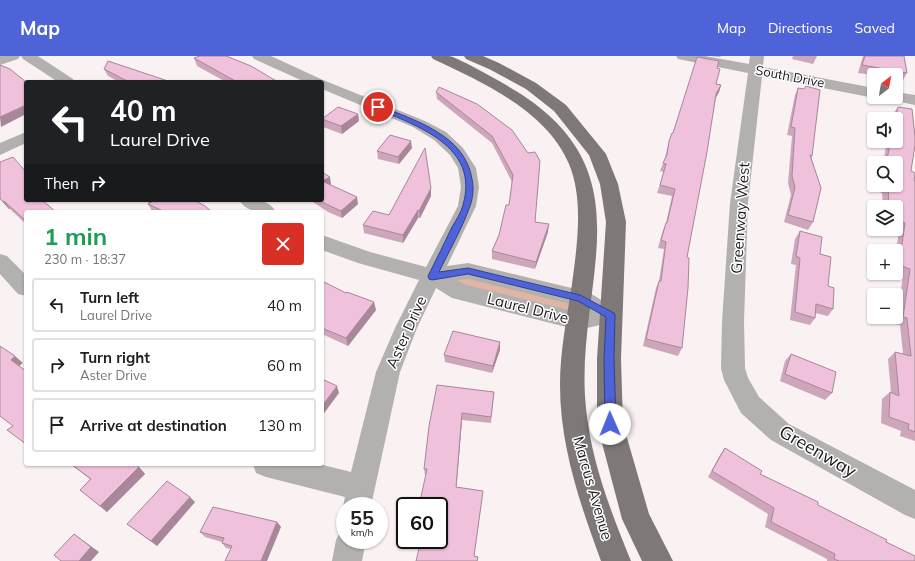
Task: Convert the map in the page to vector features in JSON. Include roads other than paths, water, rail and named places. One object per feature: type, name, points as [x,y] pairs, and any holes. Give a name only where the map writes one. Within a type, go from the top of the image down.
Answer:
[{"type":"main road","name":"Marcus Avenue","points":[[438,56],[476,73],[526,104],[544,120],[564,142],[577,165],[584,188],[588,218],[573,361],[572,386],[575,425],[585,468],[616,561]]},
{"type":"main road","points":[[471,56],[494,66],[531,86],[560,108],[597,154],[609,184],[616,222],[610,315],[610,424],[636,519],[658,561]]},
{"type":"street","points":[[0,61],[13,56]]},
{"type":"street","points":[[28,56],[65,80]]},
{"type":"street","points":[[259,56],[313,80]]},
{"type":"street","name":"South Drive","points":[[683,56],[756,63],[867,90]]},
{"type":"street","name":"Greenway West","points":[[736,380],[733,368],[733,322],[739,211],[756,63]]},
{"type":"street","name":"Aster Drive","points":[[324,85],[419,124],[440,136],[457,152],[462,159],[467,168],[470,188],[467,206],[406,328],[388,372],[359,497]]},
{"type":"street","points":[[903,98],[915,100]]},
{"type":"street","points":[[0,150],[24,138]]},
{"type":"street","points":[[251,202],[264,210]]},
{"type":"street","name":"Laurel Drive","points":[[324,243],[365,258],[432,276],[460,292],[578,321],[610,315]]},
{"type":"street","points":[[0,261],[24,286]]},
{"type":"street","name":"Laurel Drive","points":[[432,276],[468,271],[580,298],[610,315]]},
{"type":"street","name":"Greenway","points":[[736,380],[750,405],[780,432],[915,505]]},
{"type":"street","points":[[272,466],[359,497]]},
{"type":"street","points":[[347,561],[349,549]]}]
